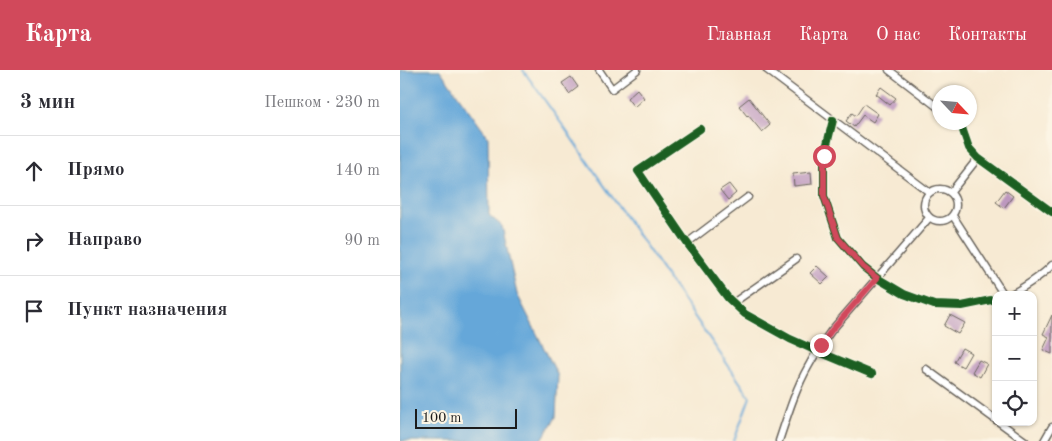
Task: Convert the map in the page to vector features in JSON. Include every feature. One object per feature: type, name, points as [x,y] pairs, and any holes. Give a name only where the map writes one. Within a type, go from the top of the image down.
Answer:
[{"type":"street","points":[[599,70],[612,89],[637,70]]},
{"type":"street","points":[[767,70],[929,192]]},
{"type":"street","points":[[889,70],[932,103]]},
{"type":"street","points":[[833,120],[824,156],[824,196],[838,238],[863,267],[904,294],[934,305],[962,306],[992,301]]},
{"type":"street","points":[[700,130],[638,171],[687,243],[728,298],[745,314],[790,339],[872,374]]},
{"type":"street","points":[[963,130],[969,148],[978,158],[1052,212]]},
{"type":"street","points":[[951,192],[978,158]]},
{"type":"street","points":[[940,188],[951,192],[956,199],[956,208],[952,216],[945,220],[937,221],[929,218],[924,210],[924,200],[929,192],[940,188]]},
{"type":"street","points":[[687,243],[748,197]]},
{"type":"street","points":[[952,216],[1001,291]]},
{"type":"street","points":[[779,441],[790,408],[817,351],[831,331],[929,218]]},
{"type":"street","points":[[733,303],[796,259]]},
{"type":"street","points":[[1017,291],[1052,265]]},
{"type":"street","points":[[926,369],[992,417]]},
{"type":"street","points":[[1005,426],[1026,441]]},
{"type":"street","points":[[1044,441],[1052,427]]},
{"type":"water","points":[[400,70],[440,70],[488,137],[489,215],[502,226],[517,294],[558,376],[556,417],[541,441],[400,441]]},
{"type":"building","points":[[571,77],[578,87],[569,94],[562,83]]},
{"type":"building","points":[[881,87],[896,98],[890,105],[876,94]]},
{"type":"building","points":[[637,89],[644,98],[634,107],[627,98]]},
{"type":"building","points":[[749,98],[770,125],[762,132],[739,106]]},
{"type":"building","points":[[864,104],[878,114],[873,122],[863,115],[854,127],[846,121],[852,113],[856,116]]},
{"type":"building","points":[[811,172],[812,184],[794,186],[793,174]]},
{"type":"building","points":[[729,184],[736,193],[728,200],[720,190]]},
{"type":"building","points":[[1005,190],[1013,196],[1004,208],[996,202]]},
{"type":"building","points":[[817,266],[829,277],[822,284],[810,273]]},
{"type":"building","points":[[950,315],[965,323],[958,334],[944,326]]},
{"type":"building","points":[[1052,315],[1052,354],[1043,350],[1049,337],[1043,334]]},
{"type":"building","points":[[962,348],[971,353],[963,367],[954,362]]},
{"type":"building","points":[[979,360],[987,364],[980,377],[972,372]]},
{"type":"waterway","points":[[523,70],[750,397],[734,441]]},
{"type":"cycle path","points":[[833,120],[824,156],[824,196],[838,238],[863,267],[904,294],[934,305],[962,306],[992,300]]},
{"type":"cycle path","points":[[700,129],[638,171],[687,243],[728,298],[745,314],[790,339],[872,374]]},
{"type":"cycle path","points":[[963,130],[969,148],[978,158],[1052,212]]},
{"type":"route","points":[[821,345],[877,278],[863,267],[838,238],[824,196],[824,156]]}]
